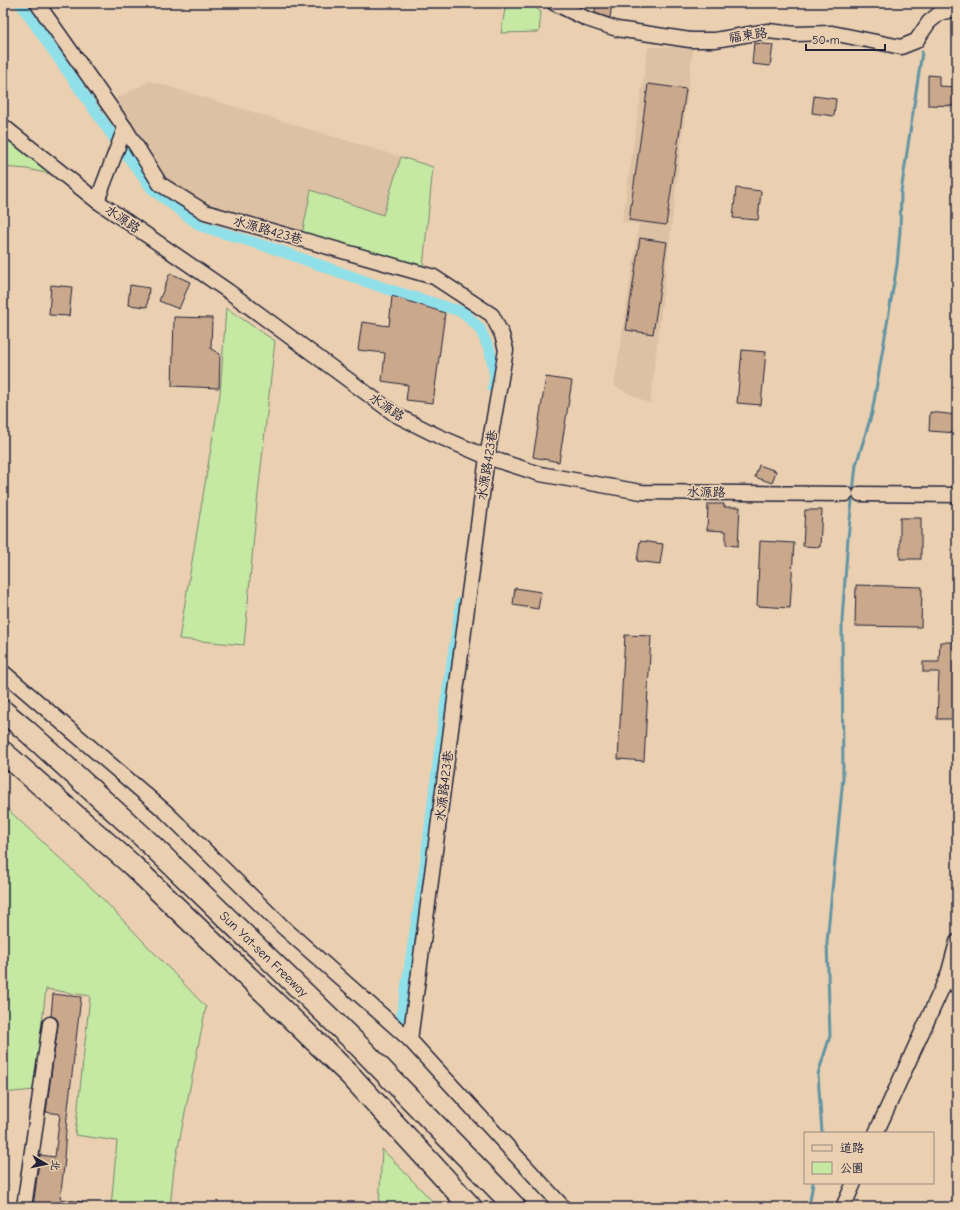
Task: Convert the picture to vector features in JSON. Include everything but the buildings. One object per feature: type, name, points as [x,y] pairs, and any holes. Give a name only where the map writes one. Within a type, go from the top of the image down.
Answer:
[{"type":"highway","name":"Sun Yat-sen Freeway","points":[[3,711],[142,836],[345,1031],[515,1207]]},
{"type":"highway","points":[[3,752],[132,865],[349,1074],[471,1207]]},
{"type":"street","name":"水源路423巷","points":[[37,3],[125,128],[160,184],[205,212],[434,277],[492,315],[502,335],[506,350],[487,457],[410,1040]]},
{"type":"street","name":"福東路","points":[[554,3],[587,19],[617,30],[690,40],[715,40],[768,31],[795,34],[832,32],[901,47],[916,41],[929,22],[940,13],[957,9]]},
{"type":"street","name":"水源路","points":[[3,126],[97,201],[228,291],[396,415],[438,436],[487,457],[540,474],[641,492],[957,495]]},
{"type":"street","points":[[97,201],[125,128]]},
{"type":"street","points":[[3,672],[166,812],[283,926],[410,1040],[563,1207]]},
{"type":"street","points":[[876,1132],[948,975],[957,942]]},
{"type":"street","points":[[948,975],[957,987]]},
{"type":"street","points":[[24,1207],[50,1024]]},
{"type":"street","points":[[843,1207],[854,1184]]},
{"type":"shaded area","points":[[648,47],[693,47],[650,404],[614,386],[639,224],[622,222]]},
{"type":"shaded area","points":[[150,81],[401,157],[383,215],[311,190],[300,244],[213,215],[165,184],[123,122],[117,98]]},
{"type":"green space","points":[[506,3],[529,3],[541,12],[539,32],[501,33]]},
{"type":"green space","points":[[3,129],[65,177],[27,169],[3,167]]},
{"type":"green space","points":[[401,157],[433,167],[422,277],[300,244],[311,190],[383,215]]},
{"type":"green space","points":[[226,308],[275,341],[257,503],[244,645],[179,639],[220,394]]},
{"type":"green space","points":[[3,805],[97,893],[206,1007],[174,1168],[170,1207],[111,1207],[117,1141],[75,1135],[90,996],[46,989],[34,1090],[3,1093]]},
{"type":"green space","points":[[382,1149],[438,1207],[379,1207]]},
{"type":"waterway","points":[[20,3],[114,138],[152,189],[201,226],[275,249],[387,289],[463,312],[480,329],[490,351],[495,377],[493,388]]},
{"type":"waterway","points":[[822,1132],[818,1074],[830,1036],[827,942],[843,778],[842,620],[848,538],[856,465],[872,413],[897,265],[901,192],[922,52]]},
{"type":"waterway","points":[[400,1028],[424,874],[445,708],[461,603]]},
{"type":"waterway","points":[[809,1207],[813,1184]]}]
